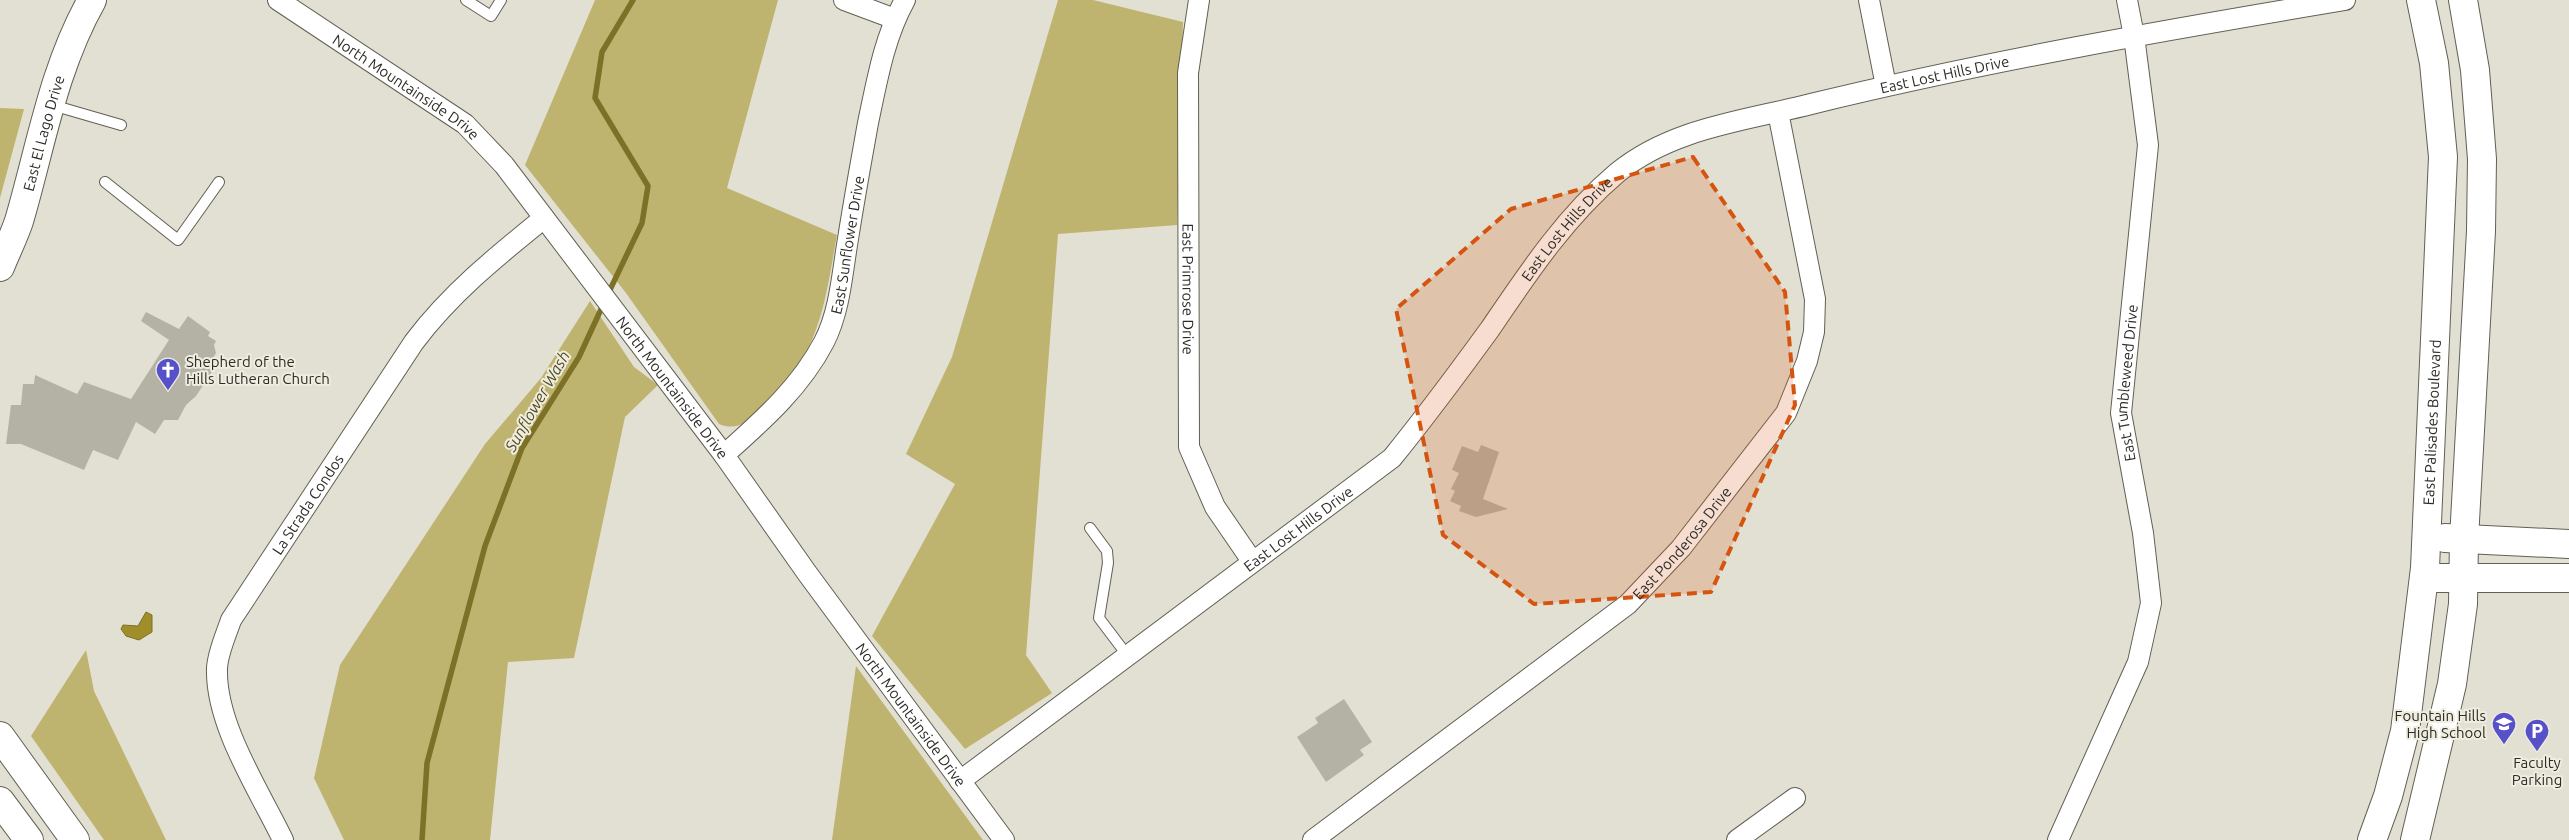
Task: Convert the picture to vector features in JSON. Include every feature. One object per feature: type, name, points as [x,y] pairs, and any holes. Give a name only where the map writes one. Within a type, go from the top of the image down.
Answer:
[{"type":"street","name":"East El Lago Drive","points":[[0,267],[18,223],[63,62],[77,27],[92,0]]},
{"type":"street","name":"North Mountainside Drive","points":[[278,0],[476,133],[504,165],[724,455],[807,573],[1004,840]]},
{"type":"street","points":[[844,0],[895,19]]},
{"type":"street","name":"East Sunflower Drive","points":[[724,455],[774,410],[809,369],[825,341],[837,310],[855,191],[879,69],[895,19],[905,0]]},
{"type":"street","name":"East Primrose Drive","points":[[1198,0],[1188,72],[1189,447],[1214,507],[1252,561]]},
{"type":"street","points":[[1869,0],[1886,86]]},
{"type":"street","name":"East Tumbleweed Drive","points":[[2058,840],[2138,662],[2151,603],[2143,534],[2121,413],[2148,145],[2134,36],[2127,0]]},
{"type":"street","name":"East Lost Hills Drive","points":[[960,781],[1392,458],[1440,398],[1548,245],[1581,206],[1619,171],[1660,145],[1703,128],[1886,86],[2134,36],[2344,0]]},
{"type":"street","name":"East Palisades Boulevard","points":[[2372,840],[2388,796],[2405,731],[2424,578],[2443,157],[2434,63],[2421,0]]},
{"type":"street","points":[[2415,840],[2452,684],[2463,604],[2464,539],[2482,159],[2475,70],[2463,0]]},
{"type":"street","name":"East Ponderosa Drive","points":[[1313,840],[1628,604],[1681,548],[1786,413],[1808,361],[1814,332],[1815,299],[1778,112]]},
{"type":"street","name":"La Strada Condos","points":[[283,840],[226,726],[220,698],[217,668],[232,620],[414,342],[432,318],[472,278],[544,218]]},
{"type":"street","points":[[2426,536],[2569,544]]},
{"type":"street","points":[[2424,578],[2569,578]]},
{"type":"street","points":[[0,736],[75,840]]},
{"type":"street","points":[[1737,840],[1795,798]]},
{"type":"street","points":[[0,801],[29,840]]},
{"type":"lane","points":[[466,0],[490,16],[501,0]]},
{"type":"lane","points":[[50,104],[121,125]]},
{"type":"lane","points":[[106,182],[178,240],[220,182]]},
{"type":"lane","points":[[1090,528],[1106,550],[1108,563],[1099,618],[1127,655]]},
{"type":"highlighted area","points":[[1693,157],[1785,292],[1795,405],[1711,592],[1534,604],[1443,535],[1396,309],[1511,209]]},
{"type":"shaded area","points":[[595,0],[778,0],[727,188],[837,235],[823,308],[811,343],[789,379],[754,416],[738,426],[732,427],[719,424],[626,293],[525,165]]},
{"type":"shaded area","points":[[1058,0],[1093,0],[1183,22],[1177,225],[1058,234],[1026,655],[1052,693],[965,749],[872,636],[955,484],[906,454],[952,357]]},
{"type":"shaded area","points":[[0,108],[24,109],[0,198]]},
{"type":"shaded area","points":[[590,301],[634,367],[658,385],[625,417],[574,658],[508,662],[490,840],[344,840],[314,778],[340,665],[485,444],[541,378]]},
{"type":"shaded area","points":[[146,612],[152,615],[152,632],[139,640],[126,636],[121,629],[123,625],[138,626]]},
{"type":"shaded area","points":[[86,650],[94,691],[166,840],[104,840],[31,736]]},
{"type":"shaded area","points":[[856,666],[983,840],[832,840]]},
{"type":"building","name":"Shepherd of the Hills Lutheran Church","points":[[146,312],[179,329],[188,316],[210,332],[208,336],[216,341],[214,345],[216,353],[211,361],[217,364],[196,396],[186,405],[178,420],[164,420],[155,434],[136,422],[118,460],[93,450],[84,470],[21,444],[6,444],[11,405],[21,405],[23,384],[34,384],[35,375],[77,394],[84,382],[131,399],[169,340],[141,321]]},
{"type":"building","points":[[1481,445],[1499,452],[1483,499],[1508,509],[1476,517],[1459,511],[1461,506],[1450,501],[1455,491],[1451,489],[1459,473],[1452,470],[1462,446],[1478,452]]},
{"type":"building","points":[[1344,699],[1372,742],[1360,750],[1364,755],[1326,782],[1297,737],[1318,723],[1315,718]]},
{"type":"waterway","name":"Sunflower Wash","points":[[607,296],[642,223],[648,186],[595,98],[602,52],[633,0]]},
{"type":"waterway","name":"Sunflower Wash","points":[[422,840],[427,763],[485,546],[522,448],[579,357],[603,305]]},
{"type":"place","name":"Shepherd of the Hills Lutheran Church","points":[[168,391]]},
{"type":"place","name":"Fountain Hills High School","points":[[2504,745]]},
{"type":"place","name":"Faculty Parking","points":[[2537,752]]}]
